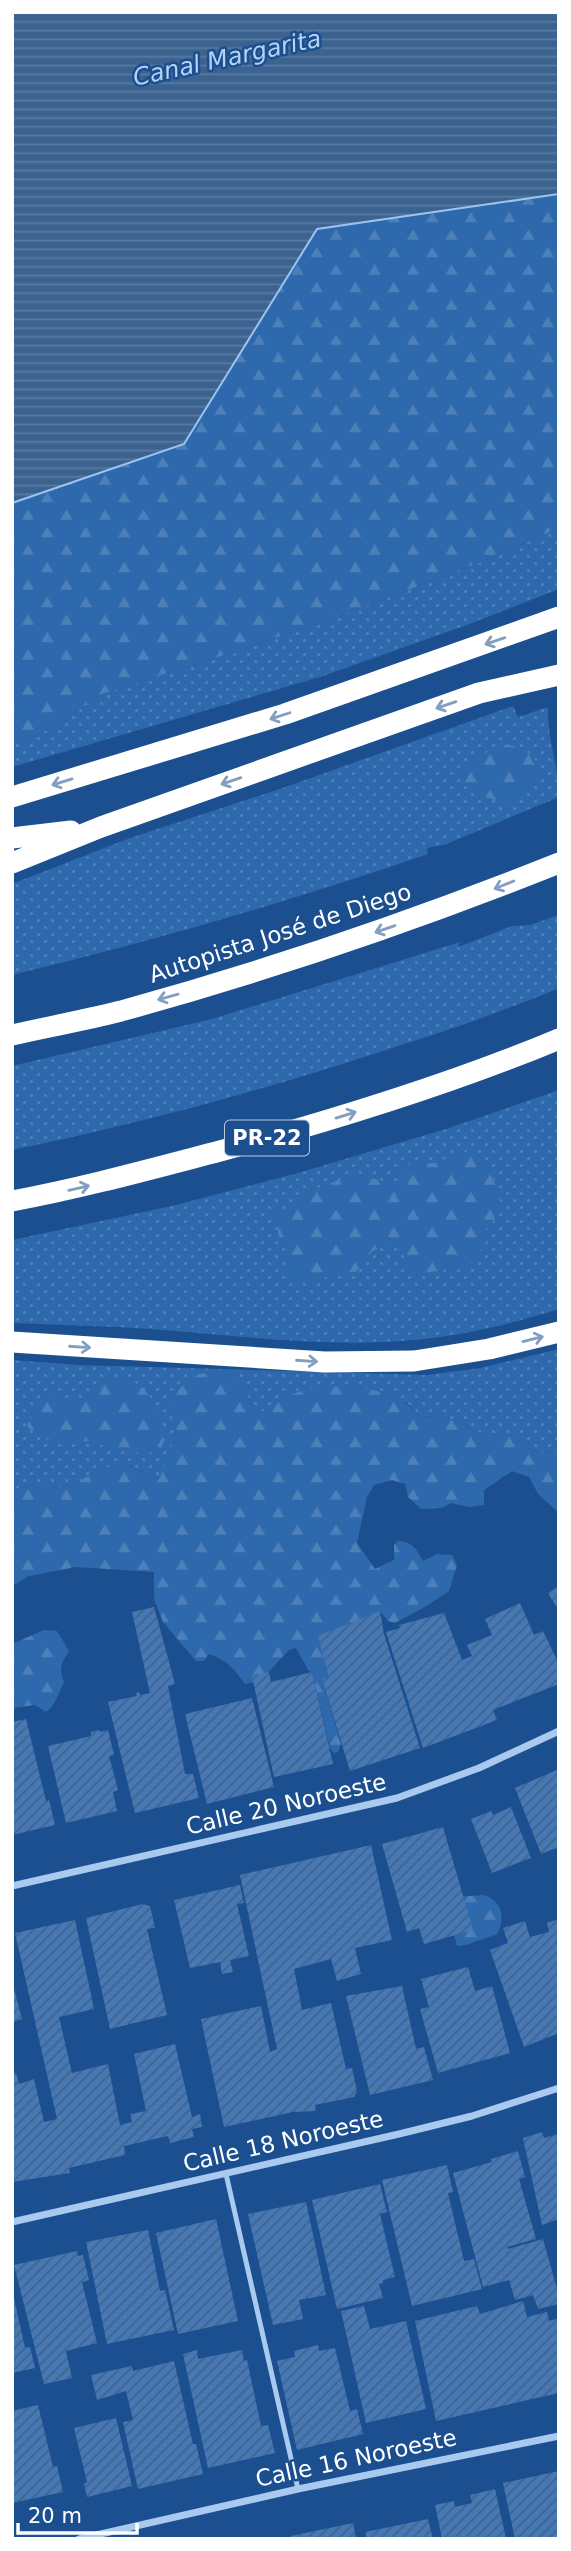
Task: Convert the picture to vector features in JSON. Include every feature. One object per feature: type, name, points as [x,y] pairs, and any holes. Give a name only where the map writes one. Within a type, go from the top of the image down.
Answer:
[{"type":"highway","points":[[12,797],[285,714],[559,617]]},
{"type":"highway","points":[[12,863],[101,827],[479,693],[559,675]]},
{"type":"highway","points":[[12,838],[101,827]]},
{"type":"highway","name":"Autopista José de Diego","points":[[12,1035],[118,1011],[254,972],[450,907],[559,863]]},
{"type":"highway","name":"PR-22","points":[[12,1201],[79,1188],[280,1135],[408,1096],[559,1039]]},
{"type":"highway","points":[[12,1342],[325,1362],[414,1361],[489,1349],[559,1332]]},
{"type":"street","name":"Calle 20 Noroeste","points":[[12,1886],[397,1798],[479,1768],[559,1731]]},
{"type":"street","name":"Calle 18 Noroeste","points":[[12,2221],[472,2116],[559,2088]]},
{"type":"street","name":"Calle 16 Noroeste","points":[[79,2539],[298,2489],[559,2436]]},
{"type":"lane","points":[[226,2174],[298,2489]]},
{"type":"green space","points":[[559,194],[559,528],[486,560],[369,605],[99,695],[63,722],[12,746],[12,503],[184,444],[317,229]]},
{"type":"green space","points":[[559,528],[559,589],[320,677],[12,767],[12,746],[63,722],[99,695],[369,605],[486,560]]},
{"type":"green space","points":[[513,706],[518,717],[548,707],[559,797],[444,845],[427,848],[428,854],[325,888],[222,919],[12,975],[12,884],[130,838],[277,790]]},
{"type":"green space","points":[[502,745],[527,752],[536,761],[541,773],[520,797],[505,804],[474,791],[460,776],[484,754]]},
{"type":"green space","points":[[559,915],[559,988],[450,1029],[291,1080],[153,1118],[12,1150],[12,1066],[212,1019],[460,942],[458,947],[512,926],[530,925]]},
{"type":"green space","points":[[559,1090],[559,1309],[458,1334],[356,1343],[12,1323],[12,1240],[176,1205],[298,1173],[449,1128]]},
{"type":"green space","points":[[460,1151],[472,1153],[486,1162],[500,1201],[494,1220],[486,1230],[486,1241],[473,1262],[462,1268],[411,1274],[402,1251],[390,1243],[371,1252],[366,1264],[355,1272],[316,1279],[286,1280],[285,1265],[290,1254],[280,1241],[274,1213],[284,1209],[301,1194],[355,1174],[390,1183],[403,1180],[401,1173],[408,1166],[443,1160]]},
{"type":"green space","points":[[559,1349],[559,1452],[533,1450],[513,1436],[481,1433],[445,1417],[420,1416],[407,1403],[364,1389],[282,1400],[267,1414],[251,1404],[244,1388],[178,1390],[172,1407],[175,1422],[173,1441],[159,1479],[133,1467],[115,1465],[61,1487],[25,1487],[12,1491],[12,1360],[79,1365],[427,1375],[480,1368]]},
{"type":"green space","points":[[213,1371],[232,1374],[244,1388],[251,1404],[267,1414],[281,1401],[311,1389],[364,1389],[396,1398],[420,1416],[445,1417],[481,1433],[513,1436],[533,1450],[559,1452],[559,1513],[538,1494],[529,1477],[512,1471],[484,1490],[484,1505],[469,1507],[451,1503],[442,1508],[421,1509],[408,1497],[405,1484],[392,1480],[374,1485],[367,1497],[357,1543],[375,1569],[394,1560],[394,1545],[398,1541],[410,1544],[423,1561],[437,1554],[452,1555],[457,1565],[449,1591],[425,1607],[395,1623],[388,1621],[380,1611],[329,1677],[322,1680],[341,1744],[338,1752],[334,1753],[330,1748],[312,1672],[308,1670],[296,1648],[289,1650],[260,1681],[245,1684],[230,1666],[215,1656],[209,1654],[204,1661],[196,1661],[163,1622],[154,1599],[154,1572],[76,1567],[29,1576],[12,1586],[12,1491],[25,1487],[61,1487],[115,1465],[133,1467],[159,1479],[175,1433],[170,1405],[178,1390],[193,1376]]},
{"type":"green space","points":[[118,1378],[138,1384],[155,1406],[167,1435],[159,1452],[130,1453],[87,1441],[64,1443],[40,1438],[27,1426],[39,1399],[58,1394],[68,1399],[85,1400],[97,1385]]},
{"type":"green space","points":[[44,1630],[57,1631],[69,1651],[62,1666],[64,1682],[55,1703],[46,1712],[35,1705],[12,1708],[12,1644]]},
{"type":"green space","points":[[484,1895],[495,1901],[501,1911],[497,1934],[457,1946],[453,1930],[456,1897]]},
{"type":"water","name":"Canal Margarita","points":[[12,12],[559,12],[559,194],[317,229],[184,444],[12,503]]},
{"type":"building","points":[[559,1586],[559,1611],[548,1593]]},
{"type":"building","points":[[520,1603],[534,1635],[543,1631],[559,1664],[559,1684],[493,1710],[497,1720],[423,1748],[386,1632],[400,1628],[399,1625],[444,1613],[462,1660],[472,1656],[467,1645],[492,1635],[485,1619]]},
{"type":"building","points":[[154,1607],[175,1684],[168,1686],[185,1774],[193,1774],[199,1798],[135,1813],[108,1702],[137,1696],[136,1693],[139,1692],[140,1695],[150,1693],[132,1612]]},
{"type":"building","points":[[380,1611],[384,1634],[420,1748],[350,1771],[322,1679],[329,1677],[318,1636]]},
{"type":"building","points":[[269,1672],[271,1682],[312,1672],[333,1764],[274,1777],[252,1676]]},
{"type":"building","points":[[252,1698],[274,1787],[207,1804],[185,1714]]},
{"type":"building","points":[[26,1719],[46,1801],[49,1800],[55,1825],[12,1835],[12,1722]]},
{"type":"building","points":[[108,1730],[114,1755],[109,1756],[118,1790],[113,1792],[117,1811],[66,1823],[48,1746],[91,1736],[91,1732]]},
{"type":"building","points":[[559,1769],[559,1855],[556,1848],[541,1854],[515,1788]]},
{"type":"building","points":[[511,1807],[531,1858],[492,1873],[471,1819],[491,1811],[493,1815]]},
{"type":"building","points":[[443,1827],[473,1930],[424,1944],[419,1928],[407,1932],[382,1844]]},
{"type":"building","points":[[371,1845],[392,1940],[355,1948],[361,1974],[337,1981],[331,1959],[294,1969],[302,2010],[331,2003],[346,2069],[352,2068],[357,2091],[354,2097],[315,2105],[316,2111],[293,2112],[224,2127],[201,2019],[261,2006],[270,2052],[277,2049],[240,1875]]},
{"type":"building","points":[[240,1885],[244,1903],[237,1904],[249,1956],[230,1960],[233,1972],[222,1974],[220,1962],[190,1968],[174,1900]]},
{"type":"building","points":[[143,1904],[150,1906],[155,1928],[147,1929],[167,2015],[110,2029],[86,1918]]},
{"type":"building","points":[[559,1919],[559,2033],[524,2047],[490,1950],[508,1943],[503,1928],[525,1921],[530,1937],[549,1932],[547,1923]]},
{"type":"building","points":[[75,1920],[94,2009],[59,2017],[72,2073],[108,2064],[120,2125],[132,2122],[130,2114],[146,2111],[134,2054],[175,2044],[192,2117],[200,2114],[202,2127],[192,2129],[194,2137],[170,2143],[168,2136],[124,2146],[125,2155],[69,2168],[70,2173],[12,2182],[12,2074],[16,2073],[19,2084],[34,2079],[44,2122],[57,2119],[15,1933]]},
{"type":"building","points":[[468,1967],[475,1991],[492,1986],[510,2053],[438,2073],[420,2009],[429,2007],[421,1979]]},
{"type":"building","points":[[12,1981],[22,2019],[12,2022]]},
{"type":"building","points":[[402,1986],[416,2049],[424,2047],[433,2080],[370,2095],[346,1996]]},
{"type":"building","points":[[542,2132],[544,2138],[559,2134],[559,2219],[542,2225],[523,2138]]},
{"type":"building","points":[[518,2151],[525,2177],[519,2179],[536,2239],[507,2247],[508,2249],[543,2239],[559,2304],[538,2309],[533,2295],[515,2300],[509,2280],[483,2287],[453,2173]]},
{"type":"building","points":[[447,2165],[453,2192],[448,2193],[464,2261],[474,2259],[482,2289],[412,2306],[382,2180]]},
{"type":"building","points":[[380,2184],[387,2212],[380,2214],[395,2277],[379,2284],[383,2298],[337,2309],[312,2200]]},
{"type":"building","points":[[306,2202],[326,2295],[299,2300],[303,2319],[273,2325],[248,2214]]},
{"type":"building","points":[[216,2219],[238,2321],[178,2334],[156,2233]]},
{"type":"building","points":[[148,2230],[160,2291],[165,2290],[174,2330],[107,2344],[86,2242]]},
{"type":"building","points":[[77,2251],[78,2256],[83,2255],[89,2280],[82,2282],[97,2343],[66,2351],[72,2378],[44,2384],[14,2265]]},
{"type":"building","points":[[12,2289],[25,2348],[30,2347],[35,2368],[12,2373]]},
{"type":"building","points":[[523,2301],[527,2317],[547,2312],[549,2321],[559,2318],[559,2393],[436,2421],[415,2321],[477,2306],[480,2314]]},
{"type":"building","points":[[364,2306],[370,2329],[406,2321],[426,2409],[366,2423],[341,2311]]},
{"type":"building","points":[[318,2345],[319,2351],[335,2348],[350,2411],[357,2409],[363,2434],[297,2450],[277,2361],[295,2357],[294,2351]]},
{"type":"building","points":[[197,2350],[198,2359],[242,2350],[244,2361],[247,2360],[261,2426],[268,2425],[275,2453],[208,2468],[183,2354]]},
{"type":"building","points":[[174,2361],[193,2444],[196,2444],[203,2474],[138,2489],[123,2422],[133,2420],[126,2391],[97,2400],[91,2375],[132,2366],[133,2371]]},
{"type":"building","points":[[38,2405],[53,2467],[57,2466],[63,2492],[12,2503],[12,2411]]},
{"type":"building","points":[[116,2418],[132,2486],[87,2497],[84,2484],[87,2482],[74,2428]]},
{"type":"building","points":[[559,2471],[559,2539],[515,2539],[503,2483]]},
{"type":"building","points":[[495,2489],[506,2539],[442,2539],[435,2505],[454,2501],[455,2507],[472,2503],[470,2495]]},
{"type":"building","points":[[428,2519],[433,2539],[367,2539],[365,2532]]},
{"type":"building","points":[[353,2523],[356,2539],[292,2539],[291,2536]]}]
